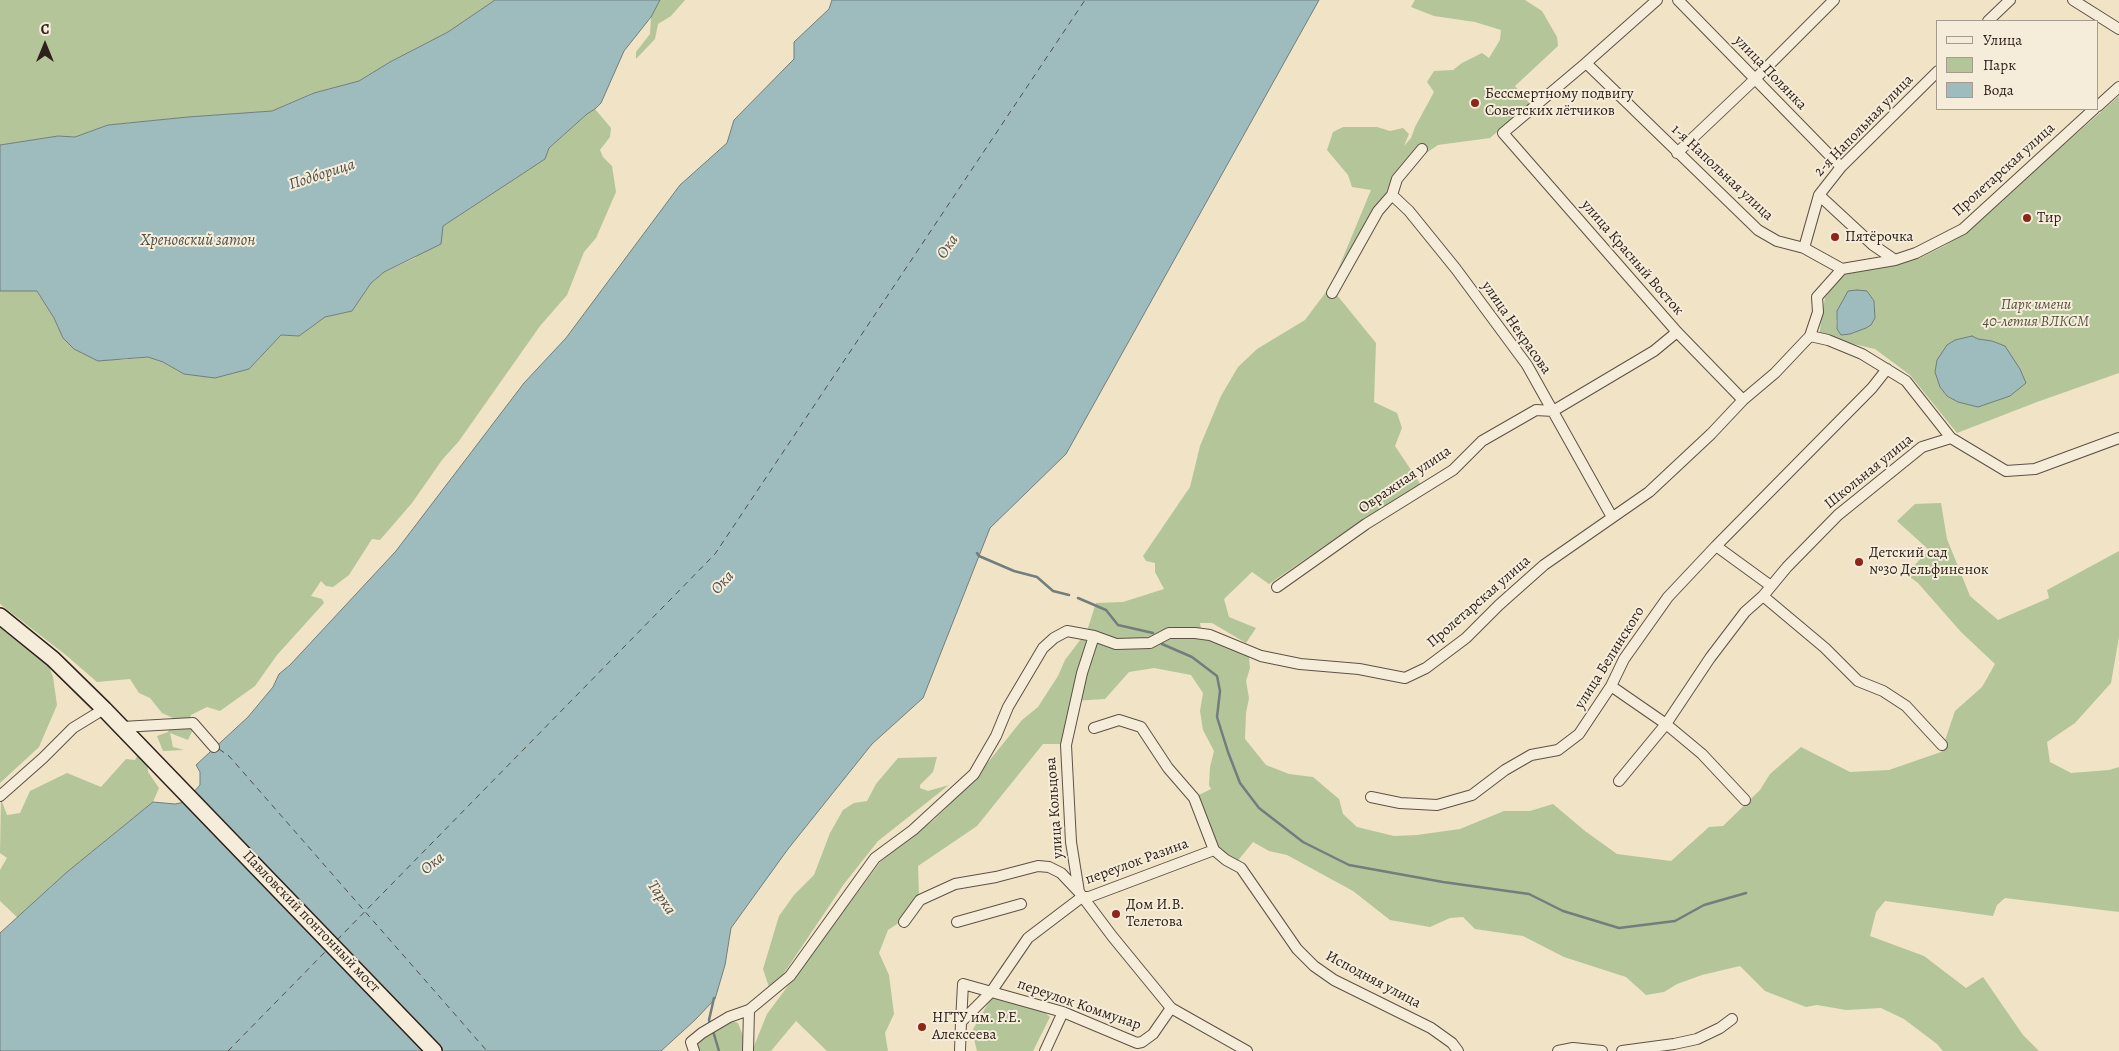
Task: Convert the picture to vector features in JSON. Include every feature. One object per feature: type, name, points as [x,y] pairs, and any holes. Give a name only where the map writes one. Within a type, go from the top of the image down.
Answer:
[{"type":"main road","name":"Павловский понтонный мост","points":[[0,616],[53,659],[122,727],[434,1051]]},
{"type":"street","points":[[1586,63],[1657,0]]},
{"type":"street","name":"улица Полянка","points":[[1678,0],[1841,167]]},
{"type":"street","points":[[1677,153],[1834,0]]},
{"type":"street","points":[[1989,20],[2010,0]]},
{"type":"street","points":[[2073,0],[2119,29]]},
{"type":"street","name":"улица Красный Восток","points":[[1586,63],[1503,133],[1676,332],[1743,400]]},
{"type":"street","name":"1-я Напольная улица","points":[[1586,63],[1758,230],[1777,241],[1804,248],[1828,263],[1842,269]]},
{"type":"street","name":"2-я Напольная улица","points":[[1895,260],[1873,245],[1819,195],[1841,167],[1936,73]]},
{"type":"street","points":[[2099,105],[2119,87]]},
{"type":"street","name":"Пролетарская улица","points":[[1842,269],[1895,260],[1916,253],[1963,229],[2093,110]]},
{"type":"street","points":[[1332,293],[1378,211],[1392,195],[1397,179],[1422,149]]},
{"type":"street","name":"улица Некрасова","points":[[1392,195],[1409,211],[1444,255],[1527,365],[1612,517]]},
{"type":"street","points":[[1804,248],[1819,195]]},
{"type":"street","points":[[1842,269],[1817,297],[1818,312],[1810,336],[1828,340],[1854,351],[1906,381],[1951,438],[2006,471],[2035,469],[2119,438]]},
{"type":"street","points":[[1553,411],[1654,351],[1676,332]]},
{"type":"street","name":"Пролетарская улица","points":[[749,1010],[790,976],[875,858],[913,830],[974,774],[996,736],[1008,707],[1043,648],[1054,638],[1067,631],[1094,636],[1116,644],[1150,643],[1169,633],[1210,634],[1261,656],[1300,664],[1359,668],[1405,678],[1426,668],[1466,638],[1498,605],[1544,565],[1649,492],[1711,434],[1743,400],[1775,373],[1810,336]]},
{"type":"street","name":"улица Белинского","points":[[1371,797],[1400,803],[1437,805],[1472,795],[1506,770],[1531,755],[1558,750],[1579,734],[1611,686],[1624,659],[1668,597],[1872,388],[1887,369]]},
{"type":"street","name":"Овражная улица","points":[[1277,587],[1366,524],[1453,470],[1482,441],[1536,410],[1553,411]]},
{"type":"street","name":"Школьная улица","points":[[1619,782],[1666,724],[1710,658],[1745,612],[1763,596],[1838,515],[1922,447],[1951,438]]},
{"type":"street","points":[[1716,546],[1771,586]]},
{"type":"street","points":[[1763,596],[1825,648],[1858,681],[1883,691],[1906,706],[1942,745]]},
{"type":"street","name":"улица Кольцова","points":[[1080,894],[1070,842],[1066,745],[1082,673],[1094,636]]},
{"type":"street","points":[[1611,686],[1666,724],[1702,754],[1745,800]]},
{"type":"street","points":[[0,796],[43,758],[73,728],[104,709]]},
{"type":"street","points":[[1094,728],[1119,720],[1141,727],[1168,768],[1194,798],[1214,850]]},
{"type":"street","points":[[122,727],[194,723],[214,746]]},
{"type":"street","name":"переулок Разина","points":[[961,1022],[991,992],[1028,938],[1080,894],[1089,897],[1214,850]]},
{"type":"street","name":"Исподняя улица","points":[[1214,850],[1226,860],[1241,868],[1297,949],[1314,966],[1334,980],[1431,1028],[1452,1043],[1458,1051]]},
{"type":"street","name":"улица Кольцова","points":[[904,922],[920,900],[955,884],[996,877],[1038,866],[1049,867],[1061,873],[1080,894],[1171,1008],[1247,1051]]},
{"type":"street","points":[[957,922],[1021,904]]},
{"type":"street","name":"переулок Коммунар","points":[[961,1022],[964,984],[1063,1012],[1137,1043],[1153,1034],[1171,1008]]},
{"type":"street","points":[[694,1049],[692,1042],[702,1033],[719,1023],[749,1010],[748,1051]]},
{"type":"street","points":[[1045,1051],[1063,1012]]},
{"type":"street","points":[[1622,1051],[1698,1039],[1720,1028],[1732,1019]]},
{"type":"street","points":[[960,1051],[961,1022]]},
{"type":"street","points":[[1558,1051],[1574,1048],[1602,1051]]},
{"type":"green space","points":[[0,0],[495,0],[448,32],[390,62],[359,81],[314,93],[272,111],[108,125],[75,137],[58,136],[0,145]]},
{"type":"green space","points":[[660,0],[685,0],[671,16],[658,24],[655,39],[636,59],[636,52],[650,34],[651,17]]},
{"type":"green space","points":[[1415,0],[1525,0],[1542,11],[1557,37],[1558,46],[1515,86],[1530,104],[1490,138],[1438,145],[1394,175],[1332,289],[1376,343],[1374,402],[1397,413],[1402,428],[1395,446],[1421,485],[1346,531],[1269,584],[1252,572],[1224,599],[1229,617],[1256,628],[1246,643],[1212,623],[1200,623],[1202,633],[1223,646],[1249,657],[1250,668],[1246,681],[1249,698],[1246,713],[1245,739],[1266,765],[1289,774],[1313,777],[1339,799],[1343,814],[1357,827],[1394,836],[1417,835],[1460,829],[1504,811],[1530,811],[1553,804],[1585,831],[1617,854],[1671,861],[1709,827],[1723,826],[1760,790],[1770,774],[1801,747],[1850,772],[1889,770],[1941,752],[1955,711],[1982,687],[1995,664],[1961,632],[1918,583],[1906,574],[1929,550],[1897,521],[1915,504],[1941,503],[1947,539],[1970,596],[1998,620],[2049,598],[2047,590],[2119,551],[2119,637],[2111,683],[2075,723],[2047,742],[2050,762],[2071,773],[2109,770],[2119,767],[2119,912],[2005,898],[1997,905],[1993,916],[1885,901],[1876,912],[1870,936],[1924,956],[1966,988],[1983,977],[2023,1035],[2039,1051],[1943,1051],[1937,1044],[1904,1019],[1881,1008],[1846,1010],[1817,1005],[1806,1007],[1765,991],[1740,966],[1702,975],[1677,984],[1664,992],[1646,995],[1626,977],[1564,957],[1523,936],[1475,929],[1463,917],[1450,918],[1430,927],[1390,920],[1353,891],[1287,855],[1269,851],[1253,842],[1236,863],[1215,849],[1195,797],[1211,789],[1209,785],[1210,767],[1214,751],[1203,730],[1200,711],[1203,693],[1191,675],[1154,668],[1129,672],[1105,699],[1072,701],[1062,744],[1043,744],[977,826],[918,866],[919,897],[900,922],[888,930],[879,953],[889,975],[894,1014],[885,1033],[888,1051],[827,1051],[796,1021],[771,1051],[752,1051],[767,1014],[881,861],[935,819],[973,781],[1022,720],[1038,707],[1058,676],[1065,660],[1087,631],[1096,603],[1123,602],[1164,589],[1155,572],[1155,563],[1146,561],[1143,556],[1190,487],[1200,446],[1221,396],[1238,367],[1257,349],[1305,320],[1332,284],[1371,190],[1352,187],[1348,175],[1327,150],[1333,132],[1343,127],[1377,127],[1390,131],[1403,128],[1409,134],[1404,146],[1411,138],[1434,92],[1427,82],[1434,71],[1453,70],[1482,53],[1489,58],[1500,40],[1501,30],[1475,22],[1434,16],[1411,7]]},
{"type":"green space","name":"Парк имени 40-летия ВЛКСМ","points":[[2119,96],[2119,373],[1957,433],[1910,375],[1875,349],[1819,336],[1825,297],[1845,273],[1920,258],[1946,245],[1966,231]],"holes":[[[1867,291],[1874,301],[1875,308],[1841,335],[1837,329],[1836,320]]]},
{"type":"green space","points":[[595,109],[611,128],[610,137],[600,150],[603,157],[612,166],[616,192],[596,238],[584,252],[567,295],[540,326],[459,441],[442,460],[412,503],[380,540],[372,539],[349,575],[333,587],[326,586],[321,581],[311,596],[322,599],[324,603],[277,655],[255,686],[220,711],[207,707],[191,715],[188,724],[194,727],[188,740],[170,733],[173,747],[184,750],[163,751],[157,736],[168,732],[173,718],[162,713],[150,698],[139,693],[130,679],[97,682],[0,604],[0,291],[37,291],[54,318],[63,338],[74,349],[121,360],[148,357],[163,362],[184,374],[249,369],[281,335],[299,336],[325,317],[352,311],[371,283],[384,272],[415,258],[443,226],[545,159],[549,148]]},
{"type":"green space","points":[[0,626],[47,662],[53,677],[57,705],[39,747],[0,783]]},
{"type":"green space","points":[[140,751],[147,758],[148,772],[159,788],[153,802],[67,872],[18,918],[0,901],[0,870],[7,858],[0,853],[1,799],[7,815],[20,813],[30,791],[67,773],[101,787],[126,759],[135,760]]},
{"type":"green space","points":[[937,757],[933,772],[920,785],[920,788],[928,791],[949,785],[878,841],[844,884],[782,976],[769,987],[763,969],[779,916],[794,895],[814,875],[830,833],[843,810],[854,803],[867,801],[876,784],[898,758]]},
{"type":"green space","points":[[993,995],[1037,1006],[1050,1017],[1033,1051],[977,1051],[972,1031]]},
{"type":"green space","points":[[729,1020],[738,1023],[747,1046],[746,1051],[698,1051],[696,1043]]},
{"type":"water","name":"Хреновский затон","points":[[495,0],[660,0],[651,17],[624,51],[601,103],[549,148],[545,159],[443,226],[441,244],[384,272],[371,283],[352,311],[325,317],[299,336],[281,335],[249,369],[215,378],[184,374],[163,362],[148,357],[98,361],[74,349],[63,338],[54,318],[37,291],[0,291],[0,145],[58,136],[75,137],[108,125],[272,111],[314,93],[359,81],[390,62],[448,32]]},
{"type":"water","name":"Ока","points":[[832,0],[1319,0],[1066,454],[990,528],[923,698],[872,744],[788,849],[731,928],[725,965],[715,999],[661,1051],[0,1051],[0,933],[67,872],[153,802],[175,804],[185,802],[200,785],[200,772],[196,765],[248,717],[273,687],[279,674],[290,665],[396,551],[524,383],[566,338],[680,185],[727,143],[734,120],[794,59],[794,42],[829,9]]},
{"type":"water","points":[[1848,291],[1867,291],[1874,301],[1875,318],[1871,325],[1866,328],[1841,335],[1837,329],[1837,311]]},
{"type":"water","points":[[1972,336],[2005,346],[2020,369],[2026,383],[2010,396],[1978,407],[1958,402],[1947,396],[1940,387],[1935,372],[1937,360],[1947,345],[1955,340]]},
{"type":"waterway","points":[[977,553],[979,556],[1014,571],[1037,577],[1053,591],[1069,595]]},
{"type":"waterway","points":[[1078,598],[1106,610],[1118,625],[1153,633]]},
{"type":"waterway","points":[[1162,644],[1192,657],[1217,676],[1220,691],[1217,717],[1228,752],[1240,783],[1259,808],[1303,842],[1349,865],[1443,882],[1529,894],[1563,911],[1619,928],[1675,921],[1704,905],[1746,893]]},
{"type":"waterway","name":"Тарка","points":[[710,1024],[709,1020],[714,998]]},
{"type":"waterway","name":"Тарка","points":[[713,1031],[719,1051]]},
{"type":"ferry route","points":[[337,940],[715,554],[1085,0]]},
{"type":"ferry route","points":[[219,749],[229,756],[487,1051]]},
{"type":"ferry route","points":[[228,1051],[327,950]]},
{"type":"place","name":"Бессмертному подвигу Советских лётчиков","points":[[1475,103]]},
{"type":"place","name":"Тир","points":[[2027,218]]},
{"type":"place","name":"Пятёрочка","points":[[1835,237]]},
{"type":"place","name":"Детский сад №30 Дельфиненок","points":[[1859,562]]},
{"type":"place","name":"Дом И.В. Телетова","points":[[1116,914]]},
{"type":"place","name":"НГТУ им. Р.Е. Алексеева","points":[[922,1027]]},
{"type":"water label","name":"Подборица","points":[[322,175]]}]
